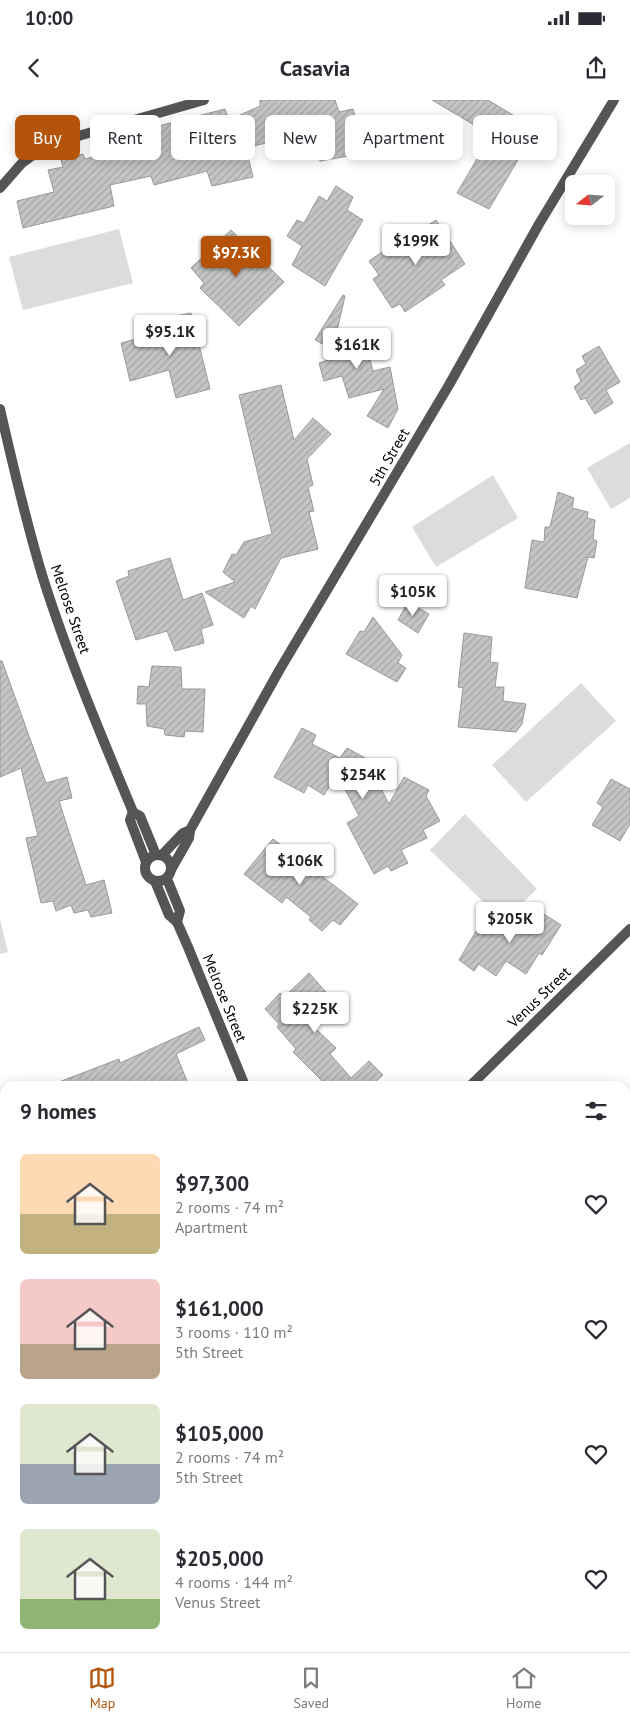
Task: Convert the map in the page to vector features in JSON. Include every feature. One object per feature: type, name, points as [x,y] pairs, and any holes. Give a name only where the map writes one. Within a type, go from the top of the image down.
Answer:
[{"type":"street","points":[[0,188],[22,163],[47,145],[204,100]]},
{"type":"street","name":"5th Street","points":[[172,868],[189,838],[190,830],[280,669],[449,385],[540,224],[614,100]]},
{"type":"street","name":"Melrose Street","points":[[0,409],[25,515],[44,580],[69,651],[133,812],[140,816],[159,855]]},
{"type":"street","name":"Melrose Street","points":[[133,812],[130,820],[146,862]]},
{"type":"street","name":"5th Street","points":[[159,855],[182,833],[190,830]]},
{"type":"street","points":[[159,855],[167,857],[171,862],[171,874],[167,879],[156,881],[146,874],[146,862],[159,855]]},
{"type":"street","name":"Melrose Street","points":[[167,879],[180,911],[177,922]]},
{"type":"street","name":"Melrose Street","points":[[156,881],[169,915],[177,922],[243,1081]]},
{"type":"street","name":"Venus Street","points":[[475,1081],[630,930]]},
{"type":"shaded area","points":[[119,229],[133,283],[23,310],[9,257]]},
{"type":"shaded area","points":[[630,443],[630,498],[611,509],[587,468]]},
{"type":"shaded area","points":[[493,475],[518,518],[436,567],[412,527]]},
{"type":"shaded area","points":[[581,683],[616,721],[526,802],[492,765]]},
{"type":"shaded area","points":[[465,814],[537,889],[503,921],[430,850]]},
{"type":"shaded area","points":[[0,919],[8,952],[0,954]]},
{"type":"building","points":[[260,100],[335,100],[339,112],[353,109],[355,115],[345,115],[345,157],[335,158],[335,115],[265,115],[265,143],[255,146],[255,115],[240,115],[260,106]]},
{"type":"building","points":[[432,100],[488,100],[513,115],[473,115],[473,124],[463,118],[463,115],[457,115]]},
{"type":"building","points":[[225,109],[227,115],[202,115]]},
{"type":"building","points":[[171,123],[171,160],[249,160],[253,177],[212,186],[207,171],[154,185],[151,176],[110,185],[114,206],[23,228],[17,201],[54,192],[48,170],[63,167],[61,160],[80,160],[80,155],[83,154],[85,159],[90,158],[90,160],[161,160],[161,125]]},
{"type":"building","points":[[476,160],[518,160],[489,209],[457,193]]},
{"type":"building","points":[[336,186],[353,197],[347,210],[363,220],[325,286],[292,265],[302,246],[287,236],[297,220],[304,223],[319,196],[327,201]]},
{"type":"building","points":[[436,220],[465,264],[441,280],[445,285],[405,312],[400,304],[392,308],[373,279],[379,275],[369,261],[398,241],[396,238],[410,230],[413,235]]},
{"type":"building","points":[[231,230],[284,282],[239,326],[200,288],[204,283],[191,268]]},
{"type":"building","points":[[343,295],[345,296],[335,340],[354,335],[361,358],[369,356],[373,371],[390,367],[398,409],[388,428],[367,416],[384,389],[349,398],[342,376],[324,381],[319,363],[343,355],[315,340]]},
{"type":"building","points":[[191,313],[210,389],[176,398],[169,370],[130,381],[121,343],[170,330],[167,318]]},
{"type":"building","points":[[599,346],[620,382],[606,390],[613,403],[595,414],[585,398],[581,400],[574,387],[581,381],[576,370],[586,364],[582,356]]},
{"type":"building","points":[[281,385],[294,440],[313,418],[331,434],[307,459],[313,485],[308,487],[314,511],[309,512],[318,549],[281,558],[255,609],[251,606],[244,618],[205,592],[235,582],[223,572],[232,554],[236,555],[244,542],[272,534],[239,395]]},
{"type":"building","points":[[558,492],[574,498],[572,508],[588,512],[587,518],[595,520],[593,539],[597,541],[594,558],[588,557],[577,598],[525,588],[532,540],[544,542],[545,527],[550,527]]},
{"type":"building","points":[[170,558],[183,600],[202,593],[213,625],[201,629],[204,643],[175,651],[167,631],[136,640],[116,581],[129,576],[128,571]]},
{"type":"building","points":[[408,602],[429,614],[418,633],[398,620]]},
{"type":"building","points":[[373,617],[402,655],[398,663],[406,668],[397,682],[346,654],[360,631],[364,632]]},
{"type":"building","points":[[464,633],[492,637],[490,662],[498,663],[495,687],[504,687],[503,701],[526,704],[522,724],[516,732],[458,727],[463,688],[458,687]]},
{"type":"building","points":[[0,661],[2,661],[46,783],[67,777],[72,798],[59,801],[86,885],[104,880],[112,913],[91,917],[88,910],[74,913],[71,905],[56,911],[53,901],[41,903],[26,838],[38,836],[21,768],[0,777]]},
{"type":"building","points":[[152,666],[181,667],[182,689],[205,689],[203,732],[185,731],[184,737],[165,735],[164,729],[147,726],[146,704],[137,704],[138,686],[149,687]]},
{"type":"building","points":[[302,728],[316,735],[312,744],[340,758],[347,748],[365,758],[389,804],[404,777],[429,790],[426,796],[440,821],[423,830],[427,838],[401,850],[408,863],[391,871],[388,866],[374,874],[347,823],[359,816],[337,774],[324,795],[308,785],[304,793],[274,777]]},
{"type":"building","points":[[611,779],[630,789],[630,824],[620,841],[592,825],[603,807],[597,803]]},
{"type":"building","points":[[273,839],[289,851],[285,857],[292,853],[358,904],[340,925],[333,920],[322,931],[309,920],[311,917],[286,897],[282,903],[244,874]]},
{"type":"building","points":[[521,910],[539,920],[544,914],[561,925],[542,955],[539,953],[526,974],[506,961],[496,976],[479,964],[474,971],[459,960],[482,921],[504,935]]},
{"type":"building","points":[[309,973],[334,1001],[326,1010],[328,1013],[315,1028],[336,1048],[330,1054],[351,1078],[369,1061],[383,1075],[376,1081],[322,1081],[293,1052],[296,1049],[277,1027],[279,1024],[265,1009],[280,993],[284,997]]},
{"type":"building","points":[[199,1027],[205,1040],[176,1054],[187,1081],[61,1081],[119,1059],[120,1063]]}]
